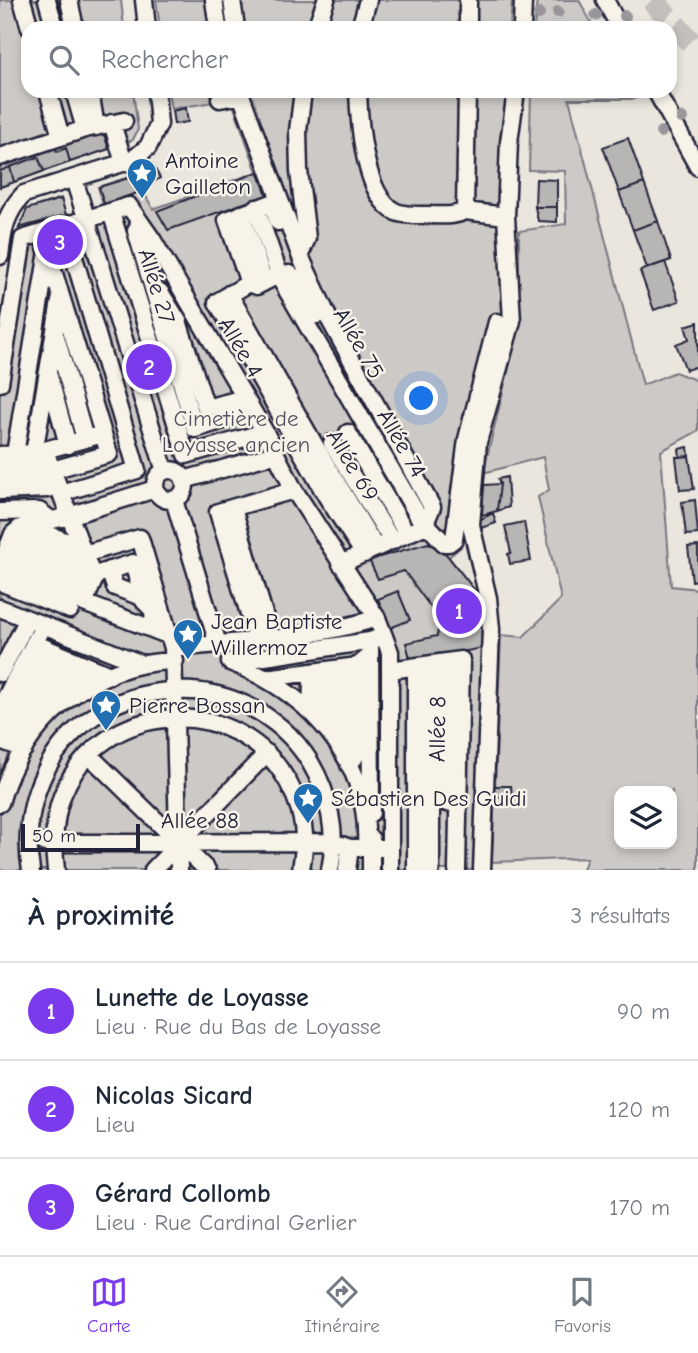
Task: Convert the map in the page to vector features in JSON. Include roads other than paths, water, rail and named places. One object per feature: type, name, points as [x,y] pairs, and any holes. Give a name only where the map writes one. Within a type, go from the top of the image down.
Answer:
[{"type":"street","points":[[47,0],[53,21]]},
{"type":"street","points":[[69,0],[74,21]]},
{"type":"street","points":[[144,0],[146,21]]},
{"type":"street","points":[[214,0],[217,21]]},
{"type":"street","points":[[232,0],[235,21]]},
{"type":"street","points":[[318,21],[326,0]]},
{"type":"street","points":[[362,21],[368,0]]},
{"type":"street","points":[[468,0],[468,21]]},
{"type":"street","points":[[522,21],[523,0]]},
{"type":"street","points":[[605,0],[616,21]]},
{"type":"street","points":[[26,1],[29,21]]},
{"type":"street","points":[[50,98],[61,137]]},
{"type":"street","points":[[80,98],[105,125]]},
{"type":"street","points":[[93,98],[124,163]]},
{"type":"street","points":[[0,256],[4,225],[12,206],[24,194],[132,160],[148,147],[159,124],[157,98]]},
{"type":"street","points":[[233,98],[280,269]]},
{"type":"street","points":[[302,98],[298,131],[299,171],[307,238],[280,269],[223,298],[312,455],[385,544]]},
{"type":"street","points":[[358,98],[359,132],[373,180],[386,203],[395,211],[407,215],[456,216],[465,211],[506,216]]},
{"type":"street","points":[[465,211],[467,98]]},
{"type":"street","points":[[482,870],[491,629],[488,598],[471,525],[478,442],[512,321],[506,216],[509,142],[515,98]]},
{"type":"street","points":[[660,98],[698,167]]},
{"type":"street","points":[[0,157],[105,125]]},
{"type":"street","points":[[74,178],[165,471]]},
{"type":"street","name":"Allée 4","points":[[111,212],[129,206],[159,250],[265,432],[294,490],[377,618],[374,646]]},
{"type":"street","points":[[280,269],[249,211],[227,219],[327,315],[374,418],[432,507],[427,519],[385,544],[341,564]]},
{"type":"street","points":[[0,383],[23,239],[111,212]]},
{"type":"street","name":"Allée 27","points":[[111,212],[186,455],[265,432]]},
{"type":"street","points":[[140,222],[136,231],[195,429],[248,404]]},
{"type":"street","points":[[0,466],[137,470],[65,226]]},
{"type":"street","points":[[0,479],[109,454],[42,234]]},
{"type":"street","points":[[48,254],[8,454],[50,469]]},
{"type":"street","name":"Allée 75","points":[[280,269],[297,279],[374,418]]},
{"type":"street","points":[[150,278],[178,321],[206,408],[248,404]]},
{"type":"street","points":[[61,295],[41,410],[50,469],[69,516],[84,603],[168,644],[218,644],[264,639],[356,625],[377,618]]},
{"type":"street","points":[[427,519],[430,528],[444,543],[454,539],[467,439],[497,322]]},
{"type":"street","points":[[55,334],[85,439]]},
{"type":"street","points":[[48,371],[50,469]]},
{"type":"street","points":[[312,455],[374,418]]},
{"type":"street","points":[[348,433],[385,544]]},
{"type":"street","points":[[0,503],[50,469],[85,439],[103,434]]},
{"type":"street","points":[[332,443],[385,544]]},
{"type":"street","points":[[184,480],[275,454]]},
{"type":"street","points":[[0,491],[50,469]]},
{"type":"street","points":[[165,471],[174,471],[184,480],[184,490],[174,500],[160,498],[155,489],[157,476],[165,471]]},
{"type":"street","points":[[8,546],[51,520],[155,489]]},
{"type":"street","points":[[264,639],[233,508],[294,490]]},
{"type":"street","points":[[174,500],[218,644]]},
{"type":"street","points":[[0,512],[39,510],[51,520]]},
{"type":"street","points":[[82,580],[140,538],[168,644],[176,690],[179,870]]},
{"type":"street","points":[[8,546],[70,543]]},
{"type":"street","points":[[8,546],[82,580]]},
{"type":"street","points":[[8,546],[82,580]]},
{"type":"street","points":[[0,582],[82,580],[133,563],[144,598],[153,610],[168,644]]},
{"type":"street","points":[[114,569],[126,592],[144,598]]},
{"type":"street","points":[[0,608],[142,664]]},
{"type":"street","points":[[22,756],[14,700],[34,643],[36,622]]},
{"type":"street","points":[[0,673],[36,622]]},
{"type":"street","points":[[34,643],[110,675]]},
{"type":"street","points":[[22,756],[78,692],[110,675],[142,664],[168,644]]},
{"type":"street","points":[[247,669],[374,646]]},
{"type":"street","points":[[311,711],[336,675],[374,646]]},
{"type":"street","points":[[347,870],[362,848],[374,646]]},
{"type":"street","points":[[371,870],[362,848],[364,813],[357,784],[349,765],[326,728],[311,711],[281,688],[230,662],[374,646],[390,652],[390,870]]},
{"type":"street","name":"Allée 8","points":[[390,670],[418,669],[461,660],[452,844],[457,870]]},
{"type":"street","points":[[416,870],[419,847],[418,669]]},
{"type":"street","points":[[409,870],[419,847],[418,669]]},
{"type":"street","points":[[265,678],[336,675]]},
{"type":"street","points":[[281,688],[336,675]]},
{"type":"street","points":[[326,728],[336,675]]},
{"type":"street","points":[[336,675],[340,749]]},
{"type":"street","points":[[336,675],[355,757],[349,765]]},
{"type":"street","points":[[14,700],[93,683]]},
{"type":"street","points":[[31,870],[29,823],[33,802],[45,772],[63,745],[78,729],[113,705],[144,694],[176,690],[224,696],[268,717],[287,733],[309,761],[326,794],[333,842],[330,870]]},
{"type":"street","points":[[14,700],[78,692]]},
{"type":"street","points":[[14,700],[22,756]]},
{"type":"street","points":[[14,700],[22,756]]},
{"type":"street","points":[[56,870],[53,844],[55,820],[62,796],[89,755],[100,744],[117,734],[145,722],[176,717],[196,718],[219,724],[245,736],[267,753],[294,792],[301,814],[304,842],[301,870]]},
{"type":"street","points":[[153,870],[267,753]]},
{"type":"street","points":[[0,755],[22,756]]},
{"type":"street","points":[[89,755],[207,870]]},
{"type":"street","name":"Allée 88","points":[[29,853],[36,845],[44,842],[333,842],[362,848],[452,844]]},
{"type":"street","points":[[419,847],[431,870]]},
{"type":"tunnel","points":[[652,0],[671,21]]},
{"type":"tunnel","points":[[677,27],[698,50]]},
{"type":"place","name":"Antoine Gailleton","points":[[142,200]]},
{"type":"place","name":"Gérard Collomb","points":[[60,242]]},
{"type":"place","name":"Nicolas Sicard","points":[[149,367]]},
{"type":"place","name":"Lunette de Loyasse","points":[[459,611]]},
{"type":"place","name":"Jean Baptiste Willermoz","points":[[188,661]]},
{"type":"place","name":"Pierre Bossan","points":[[106,732]]},
{"type":"place","name":"Sébastien Des Guidi","points":[[308,825]]},
{"type":"park label","name":"Cimetière de Loyasse ancien","points":[[236,431]]}]
